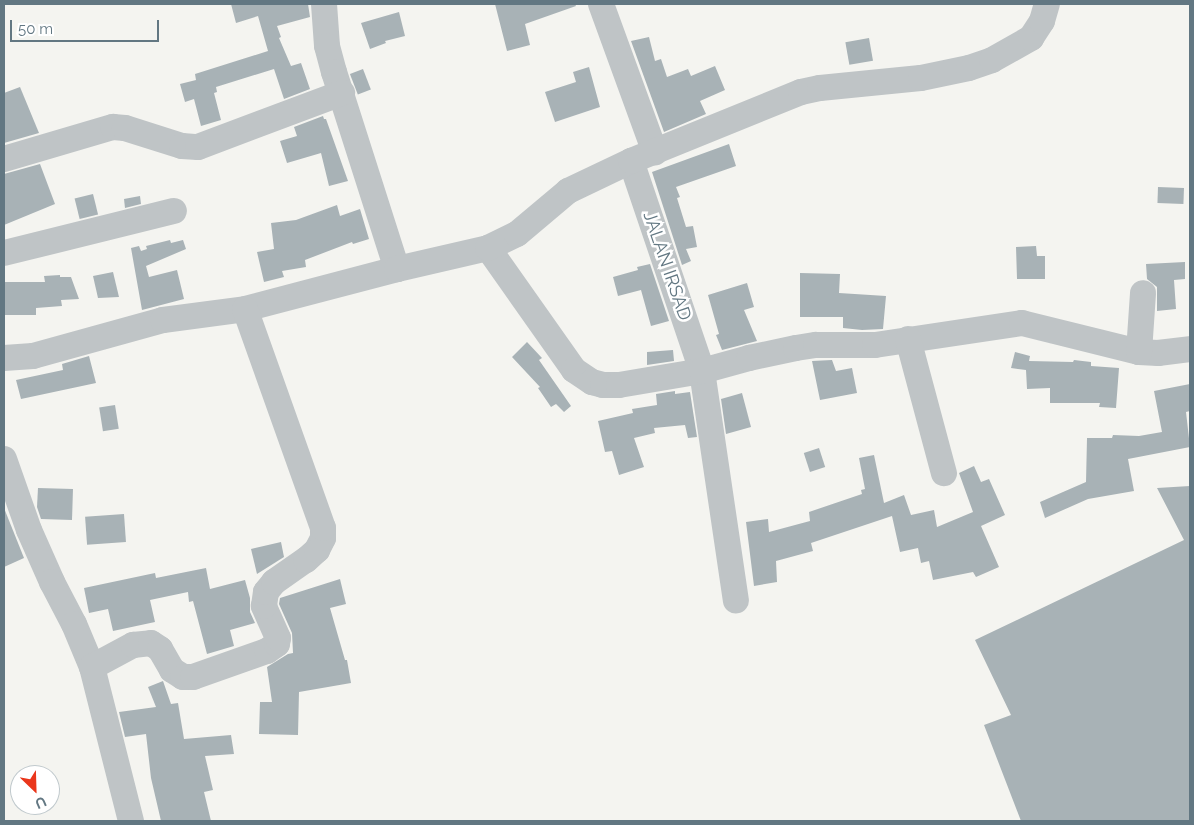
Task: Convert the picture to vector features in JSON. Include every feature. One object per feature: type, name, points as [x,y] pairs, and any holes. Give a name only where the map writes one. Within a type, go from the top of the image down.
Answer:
[{"type":"street","points":[[324,4],[327,46],[397,269]]},
{"type":"street","points":[[600,4],[655,152]]},
{"type":"street","points":[[4,358],[32,356],[163,320],[245,309],[397,269],[488,248],[517,234],[568,191],[631,161],[801,92],[820,88],[921,78],[948,73],[992,60],[1031,38],[1042,21],[1047,4]]},
{"type":"street","points":[[4,158],[113,127],[125,128],[182,146],[198,147],[342,93]]},
{"type":"street","name":"JALAN IRSAD","points":[[631,161],[702,371],[736,600]]},
{"type":"street","points":[[4,254],[174,211]]},
{"type":"street","points":[[488,248],[574,370],[592,382],[603,385],[619,385],[702,371],[796,348],[816,345],[875,345],[1022,323],[1140,352],[1158,353],[1190,349]]},
{"type":"street","points":[[1140,352],[1143,293]]},
{"type":"street","points":[[92,667],[133,645],[151,643],[160,650],[172,670],[184,677],[193,678],[267,651],[278,644],[278,638],[264,606],[266,592],[274,582],[317,550],[323,538],[323,528],[245,309]]},
{"type":"street","points":[[908,339],[944,473]]},
{"type":"street","points":[[4,459],[28,530],[74,624],[92,667],[131,821]]},
{"type":"building","points":[[231,4],[308,4],[310,17],[277,26],[281,37],[279,38],[291,66],[301,63],[310,89],[284,99],[274,69],[216,87],[217,92],[214,93],[221,120],[201,126],[194,99],[185,102],[180,84],[196,80],[195,74],[268,51],[258,16],[236,23]]},
{"type":"building","points":[[495,4],[575,4],[576,6],[525,24],[530,45],[507,51]]},
{"type":"building","points":[[399,12],[405,36],[385,41],[386,43],[370,49],[361,23]]},
{"type":"building","points":[[649,37],[655,61],[661,59],[667,77],[688,69],[691,76],[715,66],[725,90],[700,101],[706,114],[664,132],[631,41]]},
{"type":"building","points":[[869,38],[873,61],[849,65],[845,42]]},
{"type":"building","points":[[589,67],[600,107],[555,122],[545,92],[576,82],[573,72]]},
{"type":"building","points":[[363,69],[371,90],[358,95],[350,74]]},
{"type":"building","points":[[20,87],[39,133],[4,143],[4,93]]},
{"type":"building","points":[[323,116],[326,119],[348,181],[329,186],[321,153],[287,163],[280,141],[297,136],[294,127]]},
{"type":"building","points":[[729,144],[736,166],[676,187],[680,197],[677,198],[686,227],[693,226],[697,247],[686,249],[691,261],[682,265],[652,172]]},
{"type":"building","points":[[40,164],[55,204],[4,225],[4,174]]},
{"type":"building","points":[[1158,187],[1184,188],[1183,204],[1157,203]]},
{"type":"building","points":[[93,194],[98,214],[80,219],[75,199]]},
{"type":"building","points":[[140,196],[141,204],[125,208],[124,199]]},
{"type":"building","points":[[337,205],[340,216],[360,209],[369,239],[353,244],[352,242],[305,260],[306,267],[282,271],[284,277],[264,282],[257,252],[274,249],[271,223],[296,220]]},
{"type":"building","points":[[170,240],[171,243],[183,240],[186,249],[146,266],[149,277],[177,270],[184,299],[142,310],[131,248],[139,246],[141,251],[147,249],[146,246]]},
{"type":"building","points":[[1036,246],[1037,256],[1045,256],[1045,279],[1017,279],[1016,247]]},
{"type":"building","points":[[1185,262],[1185,279],[1174,280],[1176,309],[1157,311],[1157,287],[1147,279],[1146,264]]},
{"type":"building","points":[[650,264],[669,321],[651,326],[641,290],[618,296],[613,277],[638,270],[637,267]]},
{"type":"building","points":[[113,272],[119,297],[98,298],[93,276]]},
{"type":"building","points":[[800,273],[840,274],[839,293],[886,296],[883,329],[862,330],[843,328],[843,317],[800,317]]},
{"type":"building","points":[[60,275],[60,277],[71,277],[79,299],[61,300],[62,306],[36,308],[36,315],[4,315],[4,282],[45,282],[44,276]]},
{"type":"building","points":[[747,283],[754,307],[744,310],[757,341],[722,350],[716,335],[719,334],[708,295]]},
{"type":"building","points":[[527,342],[542,358],[539,360],[571,406],[564,412],[556,404],[551,407],[538,388],[540,387],[512,357]]},
{"type":"building","points":[[673,350],[674,361],[647,365],[647,352]]},
{"type":"building","points":[[1015,352],[1030,356],[1029,361],[1073,362],[1074,360],[1091,362],[1091,366],[1119,368],[1116,408],[1099,407],[1100,403],[1050,403],[1050,388],[1027,389],[1026,370],[1011,368]]},
{"type":"building","points":[[89,356],[96,383],[21,399],[16,380],[63,370],[62,364]]},
{"type":"building","points":[[832,360],[836,371],[852,368],[857,393],[820,400],[812,361]]},
{"type":"building","points":[[1190,384],[1190,411],[1186,412],[1190,447],[1128,459],[1134,491],[1088,499],[1045,518],[1040,502],[1086,482],[1087,438],[1112,438],[1113,435],[1139,436],[1162,432],[1154,391]]},
{"type":"building","points":[[675,391],[675,394],[690,392],[697,437],[688,438],[685,425],[654,428],[655,433],[634,438],[644,467],[619,475],[612,451],[605,452],[598,421],[633,413],[632,409],[657,405],[656,394]]},
{"type":"building","points":[[742,393],[751,427],[726,434],[721,399]]},
{"type":"building","points":[[115,405],[119,429],[103,431],[99,408]]},
{"type":"building","points":[[819,448],[825,467],[810,472],[804,453]]},
{"type":"building","points":[[874,455],[884,503],[904,495],[911,515],[934,510],[937,527],[973,512],[959,473],[974,466],[981,482],[989,479],[1005,515],[981,526],[999,567],[976,577],[973,572],[933,580],[929,561],[921,563],[918,548],[900,552],[892,516],[811,543],[813,551],[776,561],[777,582],[754,586],[746,522],[768,519],[769,532],[810,521],[809,512],[862,494],[861,490],[865,489],[859,458]]},
{"type":"building","points":[[1190,486],[1190,821],[1021,821],[984,725],[1011,715],[975,640],[1184,540],[1157,488]]},
{"type":"building","points":[[38,488],[73,489],[72,520],[41,519],[37,507]]},
{"type":"building","points":[[4,508],[24,558],[4,567]]},
{"type":"building","points":[[124,514],[126,542],[87,545],[85,517]]},
{"type":"building","points":[[281,542],[284,557],[257,574],[251,549]]},
{"type":"building","points":[[206,568],[210,589],[245,580],[250,598],[250,612],[255,623],[230,630],[234,646],[207,654],[193,601],[189,602],[188,592],[150,600],[155,622],[113,631],[108,609],[89,613],[84,588],[155,573],[156,578]]},
{"type":"building","points":[[340,579],[346,604],[330,608],[345,660],[347,660],[351,683],[299,692],[298,735],[259,734],[260,702],[272,702],[267,667],[293,653],[292,633],[279,604],[280,598]]},
{"type":"building","points":[[163,681],[171,704],[178,703],[184,739],[231,735],[234,754],[205,756],[213,790],[204,792],[211,821],[161,821],[151,778],[146,734],[125,737],[119,712],[156,707],[148,687]]}]
